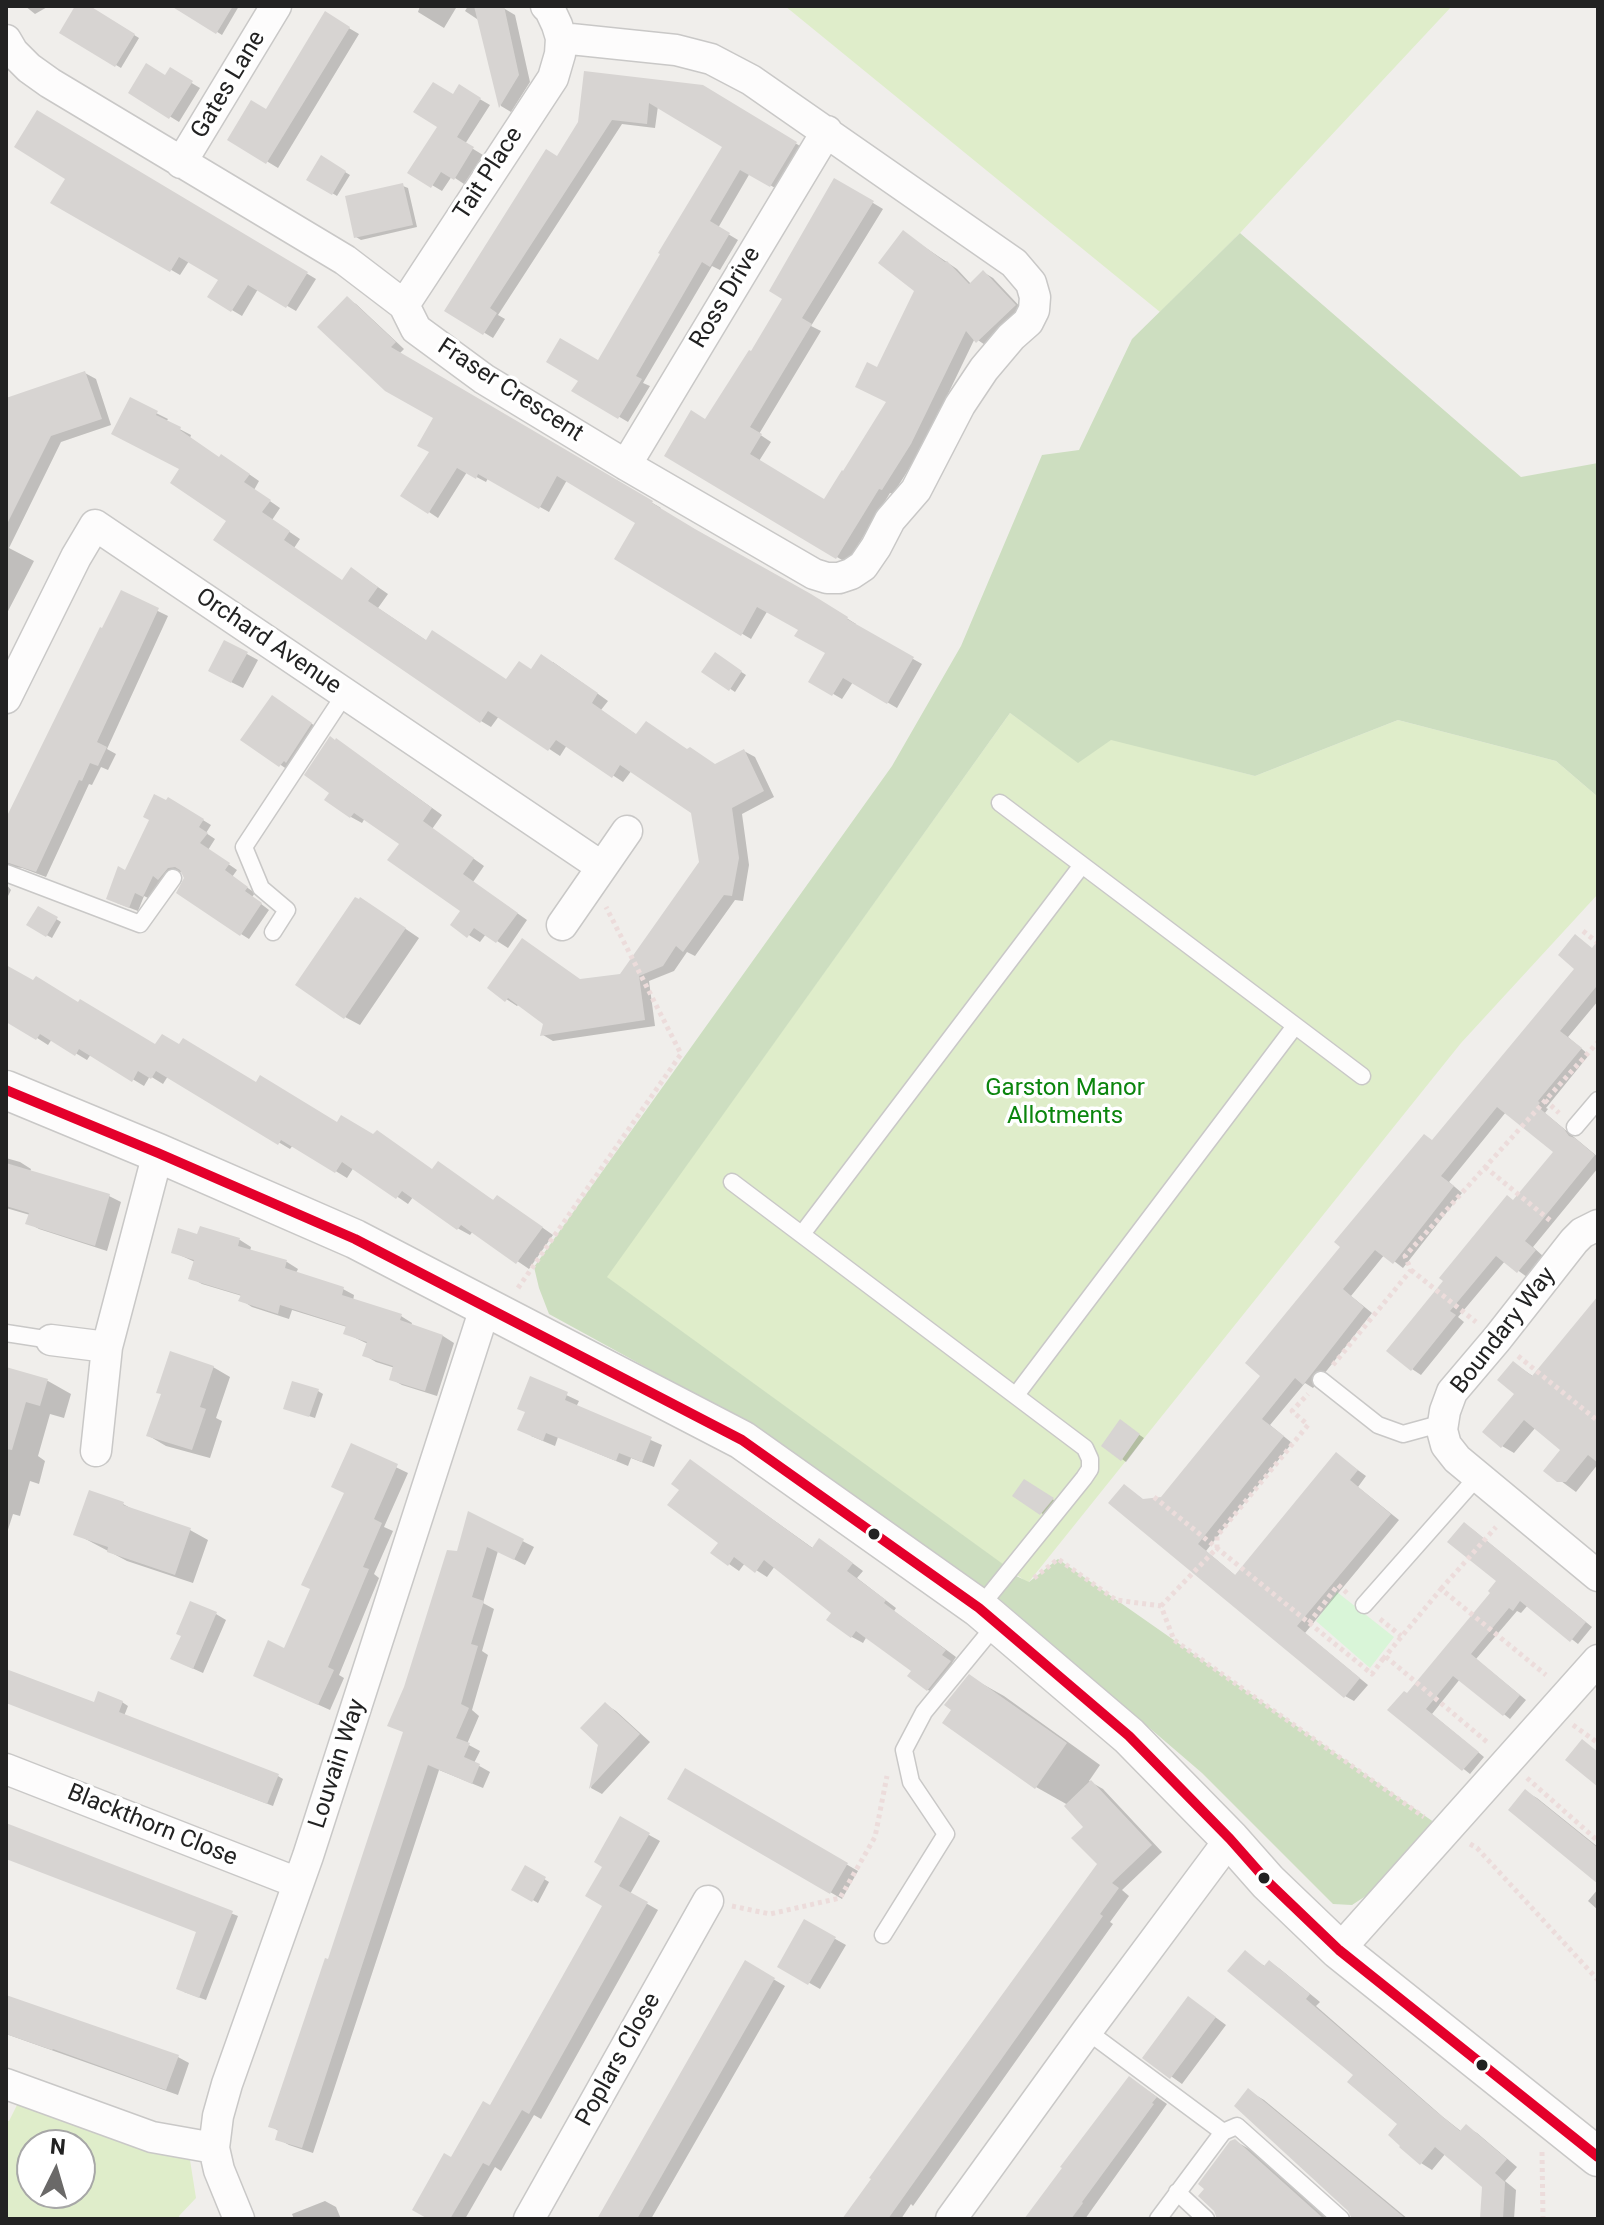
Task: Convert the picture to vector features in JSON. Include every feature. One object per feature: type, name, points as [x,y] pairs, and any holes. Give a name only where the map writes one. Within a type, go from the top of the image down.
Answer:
[{"type":"street","name":"Gates Lane","points":[[181,163],[276,6]]},
{"type":"street","points":[[546,6],[554,17],[561,38],[676,50],[711,59],[751,80],[827,131]]},
{"type":"street","name":"Tait Place","points":[[404,305],[553,78],[561,38]]},
{"type":"street","name":"Fraser Crescent","points":[[6,40],[21,60],[50,83],[345,260],[404,305],[416,329],[484,379],[814,574],[839,578],[863,566],[890,520],[916,490],[960,405],[984,369],[1028,322],[1034,310],[1035,297],[1031,283],[1014,263],[827,131]]},
{"type":"street","name":"Ross Drive","points":[[626,465],[827,131]]},
{"type":"street","name":"Orchard Avenue","points":[[6,698],[95,525],[345,694],[595,876]]},
{"type":"street","points":[[562,925],[627,831]]},
{"type":"street","points":[[6,1090],[355,1239],[742,1440],[988,1616],[1129,1736],[1268,1882],[1339,1950],[1598,2157]]},
{"type":"street","points":[[96,1451],[107,1347],[158,1153]]},
{"type":"street","name":"Boundary Way","points":[[1586,1233],[1452,1392],[1442,1430],[1446,1445],[1457,1459],[1598,1576]]},
{"type":"street","name":"Louvain Way","points":[[239,2219],[219,2170],[214,2148],[218,2116],[492,1312]]},
{"type":"street","points":[[51,1340],[107,1347]]},
{"type":"street","points":[[1339,1950],[1598,1660]]},
{"type":"street","name":"Blackthorn Close","points":[[6,1769],[298,1883]]},
{"type":"street","points":[[951,2219],[1230,1839]]},
{"type":"street","name":"Poplars Close","points":[[529,2219],[708,1901]]},
{"type":"street","points":[[6,2084],[152,2137],[214,2148]]},
{"type":"lane","points":[[273,932],[287,910],[261,888],[244,847],[345,694]]},
{"type":"lane","points":[[1000,803],[1362,1076]]},
{"type":"lane","points":[[802,1234],[1082,865]]},
{"type":"lane","points":[[6,873],[140,924],[173,878]]},
{"type":"lane","points":[[1016,1395],[1295,1026]]},
{"type":"lane","points":[[1575,1127],[1598,1100]]},
{"type":"lane","points":[[732,1182],[1085,1448],[1090,1459],[1090,1469],[1084,1478],[1009,1572],[988,1616],[924,1712],[904,1750],[911,1782],[946,1834],[883,1935]]},
{"type":"lane","points":[[6,1333],[51,1340]]},
{"type":"lane","points":[[1321,1380],[1378,1425],[1403,1434],[1443,1423]]},
{"type":"lane","points":[[1364,1605],[1471,1484],[1481,1478]]},
{"type":"lane","points":[[1087,2031],[1223,2132]]},
{"type":"lane","points":[[1158,2219],[1223,2132],[1237,2126],[1341,2219]]},
{"type":"lane","points":[[1177,2192],[1206,2219]]},
{"type":"path","points":[[492,1312],[681,1054],[608,910],[595,876]]},
{"type":"path","points":[[1583,931],[1598,943]]},
{"type":"path","points":[[1598,1042],[1405,1256],[1411,1270],[1598,1421]]},
{"type":"path","points":[[1485,1167],[1586,1233]]},
{"type":"path","points":[[1161,1606],[1217,1548],[1217,1536],[1308,1425],[1292,1411],[1411,1270]]},
{"type":"path","points":[[1154,1497],[1372,1674],[1441,1589],[1515,1506]]},
{"type":"path","points":[[1009,1572],[1028,1583],[1058,1559],[1116,1600],[1161,1606]]},
{"type":"path","points":[[1441,1589],[1568,1694]]},
{"type":"path","points":[[1161,1606],[1174,1640],[1444,1832],[1477,1848],[1598,1980]]},
{"type":"path","points":[[1383,1659],[1385,1656],[1509,1760],[1598,1841]]},
{"type":"path","points":[[708,1901],[770,1914],[840,1898],[875,1837],[888,1770]]},
{"type":"path","points":[[1541,2109],[1543,2219]]},
{"type":"green space","points":[[785,6],[1452,6],[1240,233],[1160,312]]},
{"type":"green space","points":[[1240,233],[1521,477],[1598,463],[1598,797],[1556,761],[1398,720],[1255,776],[1111,740],[1078,763],[1010,713],[607,1277],[1014,1575],[1029,1582],[1058,1559],[1438,1825],[1378,1888],[1352,1905],[1333,1904],[1202,1773],[997,1597],[744,1421],[549,1314],[534,1267],[892,766],[961,646],[1042,455],[1079,450],[1132,339]]},
{"type":"green space","name":"Garston Manor Allotments","points":[[1010,713],[1078,762],[1111,739],[1255,776],[1398,720],[1556,761],[1598,797],[1598,894],[1461,1043],[1028,1583],[606,1277]]},
{"type":"green space","points":[[1337,1592],[1394,1637],[1370,1668],[1316,1621]]},
{"type":"green space","points":[[20,2099],[174,2157],[190,2160],[196,2198],[179,2219],[6,2219],[6,2121],[9,2121]]},
{"type":"building","points":[[75,6],[90,6],[135,34],[115,67],[59,33]]},
{"type":"building","points":[[171,6],[233,6],[216,34]]},
{"type":"building","points":[[474,6],[504,6],[519,75],[499,108]]},
{"type":"building","points":[[325,11],[350,27],[266,164],[227,140],[251,100],[266,109]]},
{"type":"building","points":[[146,63],[165,75],[170,67],[193,81],[169,119],[128,93]]},
{"type":"building","points":[[584,71],[703,85],[797,142],[770,187],[740,170],[710,221],[730,233],[710,267],[702,262],[636,376],[642,379],[618,419],[571,391],[578,381],[546,362],[560,338],[598,360],[722,147],[649,103],[647,124],[612,120],[490,308],[497,313],[483,335],[444,311],[546,149],[557,156],[578,122]]},
{"type":"building","points":[[433,82],[453,94],[459,84],[481,98],[457,137],[474,147],[454,180],[441,172],[431,188],[407,173],[437,127],[413,112]]},
{"type":"building","points":[[37,110],[308,272],[286,308],[248,285],[231,312],[207,297],[218,280],[179,257],[170,272],[50,203],[65,179],[14,147]]},
{"type":"building","points":[[321,155],[346,171],[332,195],[306,180]]},
{"type":"building","points":[[834,178],[874,201],[802,318],[812,324],[750,427],[762,434],[750,454],[824,499],[886,402],[855,387],[867,362],[877,367],[914,291],[878,263],[903,230],[947,261],[969,284],[983,270],[1016,305],[976,343],[966,331],[911,444],[836,559],[664,456],[691,410],[705,419],[751,351],[782,299],[769,291]]},
{"type":"building","points":[[403,183],[413,225],[354,238],[345,196]]},
{"type":"building","points":[[347,296],[396,342],[391,347],[914,657],[887,704],[843,678],[832,696],[808,682],[825,653],[794,636],[798,630],[757,607],[741,636],[614,559],[635,523],[557,476],[539,509],[478,474],[476,479],[457,468],[428,514],[400,496],[429,452],[417,446],[433,418],[385,391],[317,327]]},
{"type":"building","points":[[85,371],[102,419],[51,436],[6,526],[6,398]]},
{"type":"building","points":[[130,397],[158,411],[156,415],[181,427],[180,430],[219,457],[221,454],[250,474],[244,482],[271,500],[262,512],[290,531],[284,540],[342,580],[351,567],[378,587],[368,601],[426,640],[432,630],[506,679],[519,661],[531,669],[541,654],[598,693],[592,703],[636,734],[646,721],[715,764],[744,749],[764,791],[732,808],[739,858],[732,896],[724,895],[683,952],[676,946],[663,966],[639,976],[645,1020],[540,1036],[543,1024],[508,998],[505,1002],[487,988],[522,938],[580,979],[620,974],[699,862],[691,813],[620,765],[612,778],[556,740],[548,751],[488,711],[480,723],[213,540],[226,521],[170,483],[179,469],[111,434]]},
{"type":"building","points":[[121,590],[159,608],[97,742],[107,747],[98,766],[90,763],[82,781],[79,780],[36,872],[6,862],[6,818]]},
{"type":"building","points":[[224,640],[248,652],[231,683],[208,671]]},
{"type":"building","points":[[715,652],[742,671],[729,691],[701,672]]},
{"type":"building","points":[[272,695],[312,723],[286,763],[284,761],[279,767],[240,740]]},
{"type":"building","points":[[330,736],[432,808],[423,821],[474,858],[463,874],[518,913],[496,943],[474,928],[467,938],[450,925],[460,911],[387,860],[399,844],[354,813],[350,818],[324,800],[329,793],[304,775]]},
{"type":"building","points":[[154,794],[166,800],[168,797],[204,819],[199,827],[208,833],[200,843],[230,863],[225,870],[248,887],[245,891],[262,903],[240,936],[176,893],[184,878],[175,867],[168,868],[158,880],[153,876],[143,897],[135,893],[129,908],[106,899],[118,866],[125,870],[149,820],[143,817]]},
{"type":"building","points":[[355,897],[360,897],[406,928],[344,1019],[295,985]]},
{"type":"building","points":[[38,906],[58,917],[46,937],[26,925]]},
{"type":"building","points":[[1575,934],[1592,948],[1598,940],[1598,989],[1596,987],[1560,1031],[1582,1048],[1537,1106],[1595,1155],[1525,1241],[1536,1250],[1517,1273],[1496,1256],[1450,1311],[1456,1315],[1411,1371],[1386,1351],[1443,1281],[1439,1278],[1507,1195],[1513,1200],[1553,1152],[1497,1107],[1441,1176],[1454,1186],[1393,1264],[1375,1250],[1343,1289],[1364,1307],[1303,1385],[1295,1378],[1262,1419],[1284,1436],[1198,1544],[1235,1575],[1336,1452],[1358,1470],[1350,1480],[1391,1514],[1297,1626],[1360,1678],[1344,1698],[1108,1503],[1124,1484],[1143,1499],[1161,1497],[1260,1376],[1245,1363],[1340,1247],[1334,1242],[1424,1134],[1432,1140],[1574,969],[1558,955]]},
{"type":"building","points":[[6,965],[33,980],[36,976],[78,1002],[80,999],[155,1044],[162,1034],[179,1044],[183,1038],[256,1082],[260,1075],[337,1122],[341,1115],[373,1134],[377,1130],[432,1169],[438,1161],[493,1200],[497,1195],[543,1227],[516,1264],[461,1225],[457,1230],[402,1191],[396,1199],[342,1162],[335,1173],[281,1140],[278,1145],[156,1071],[151,1079],[138,1071],[132,1082],[79,1049],[75,1056],[40,1034],[36,1040],[6,1022]]},
{"type":"building","points":[[6,1163],[110,1194],[95,1246],[25,1224],[29,1213],[6,1206]]},
{"type":"building","points":[[200,1226],[240,1238],[238,1246],[287,1260],[285,1268],[344,1287],[342,1295],[402,1314],[400,1320],[443,1335],[425,1391],[389,1380],[393,1366],[362,1356],[367,1342],[343,1334],[346,1326],[280,1305],[278,1314],[238,1301],[241,1295],[188,1279],[194,1260],[171,1253],[178,1228],[197,1234]]},
{"type":"building","points":[[1598,1296],[1598,1463],[1588,1455],[1566,1482],[1557,1482],[1543,1471],[1560,1450],[1524,1420],[1501,1448],[1482,1432],[1514,1394],[1497,1380],[1513,1361],[1532,1376]]},
{"type":"building","points":[[170,1351],[214,1366],[200,1407],[206,1409],[192,1450],[146,1436],[161,1394],[156,1393]]},
{"type":"building","points":[[6,1367],[48,1379],[40,1406],[26,1402],[12,1450],[6,1449]]},
{"type":"building","points":[[530,1376],[568,1392],[565,1400],[652,1437],[642,1462],[619,1453],[616,1461],[546,1433],[543,1441],[517,1430],[525,1412],[517,1409]]},
{"type":"building","points":[[292,1381],[319,1389],[309,1417],[283,1409]]},
{"type":"building","points":[[1120,1419],[1140,1434],[1121,1461],[1101,1446]]},
{"type":"building","points":[[351,1443],[398,1464],[374,1519],[382,1523],[363,1567],[369,1569],[328,1667],[334,1670],[318,1705],[253,1676],[268,1640],[284,1648],[310,1589],[301,1585],[344,1493],[331,1487]]},
{"type":"building","points":[[690,1459],[812,1548],[819,1538],[853,1563],[847,1571],[946,1650],[942,1655],[951,1661],[927,1691],[907,1676],[911,1671],[856,1631],[851,1638],[826,1620],[831,1613],[764,1560],[755,1573],[734,1557],[728,1566],[710,1553],[718,1543],[667,1505],[679,1490],[671,1484]]},
{"type":"building","points":[[1024,1479],[1054,1498],[1040,1515],[1012,1496]]},
{"type":"building","points":[[89,1490],[191,1528],[175,1575],[107,1552],[108,1547],[73,1535]]},
{"type":"building","points":[[468,1511],[524,1539],[514,1560],[487,1547],[472,1597],[484,1601],[471,1644],[478,1646],[461,1704],[469,1708],[456,1738],[470,1743],[464,1757],[480,1764],[472,1784],[428,1765],[302,2148],[275,2140],[278,2130],[268,2127],[325,1958],[328,1959],[403,1732],[387,1726],[404,1687],[447,1550],[457,1551]]},
{"type":"building","points":[[1464,1522],[1586,1622],[1570,1642],[1520,1601],[1513,1611],[1509,1608],[1471,1654],[1520,1695],[1503,1716],[1453,1676],[1426,1709],[1479,1752],[1462,1771],[1387,1710],[1404,1691],[1407,1693],[1490,1593],[1488,1591],[1496,1581],[1447,1542]]},
{"type":"building","points":[[190,1601],[217,1612],[193,1669],[170,1659],[181,1636],[176,1634]]},
{"type":"building","points":[[6,1669],[94,1702],[98,1691],[123,1701],[119,1712],[279,1774],[267,1804],[6,1703]]},
{"type":"building","points":[[969,1674],[1067,1743],[1035,1789],[942,1723],[951,1710],[944,1705]]},
{"type":"building","points":[[605,1702],[640,1734],[589,1789],[598,1745],[580,1728]]},
{"type":"building","points":[[1582,1739],[1598,1752],[1598,1787],[1565,1760]]},
{"type":"building","points":[[685,1768],[848,1863],[830,1894],[667,1799]]},
{"type":"building","points":[[1091,1780],[1152,1845],[1112,1883],[1119,1888],[1100,1914],[1103,1916],[888,2219],[842,2219],[1097,1864],[1071,1838],[1083,1827],[1064,1806]]},
{"type":"building","points":[[1525,1789],[1598,1848],[1598,1884],[1508,1810]]},
{"type":"building","points":[[620,1816],[650,1833],[619,1886],[648,1902],[529,2114],[522,2110],[489,2166],[483,2163],[450,2219],[428,2219],[412,2210],[444,2153],[451,2157],[483,2101],[490,2105],[602,1906],[585,1896],[602,1867],[594,1862]]},
{"type":"building","points":[[6,1823],[233,1911],[199,1998],[176,1989],[196,1932],[6,1859]]},
{"type":"building","points":[[525,1865],[546,1877],[532,1902],[511,1890]]},
{"type":"building","points":[[804,1919],[836,1937],[808,1985],[777,1967]]},
{"type":"building","points":[[1245,1950],[1264,1966],[1269,1960],[1310,1994],[1306,1999],[1460,2131],[1466,2124],[1507,2159],[1495,2173],[1505,2182],[1503,2219],[1480,2219],[1482,2187],[1435,2147],[1420,2165],[1399,2147],[1388,2135],[1397,2124],[1347,2082],[1353,2075],[1227,1971]]},
{"type":"building","points":[[745,1960],[775,1978],[637,2219],[597,2219]]},
{"type":"building","points":[[6,1995],[179,2055],[166,2090],[6,2034]]},
{"type":"building","points":[[1188,1996],[1216,2017],[1170,2079],[1142,2058]]},
{"type":"building","points":[[1129,2076],[1157,2097],[1083,2203],[1071,2219],[1024,2219],[1060,2167]]},
{"type":"building","points":[[1248,2088],[1406,2219],[1352,2219],[1348,2211],[1234,2106]]},
{"type":"building","points":[[1235,2139],[1324,2219],[1217,2219],[1214,2211],[1198,2196],[1204,2189],[1198,2184],[1230,2141]]},
{"type":"transit line","points":[[6,1090],[355,1239],[742,1440],[979,1608],[1129,1736],[1268,1882],[1339,1950],[1598,2157]]}]
